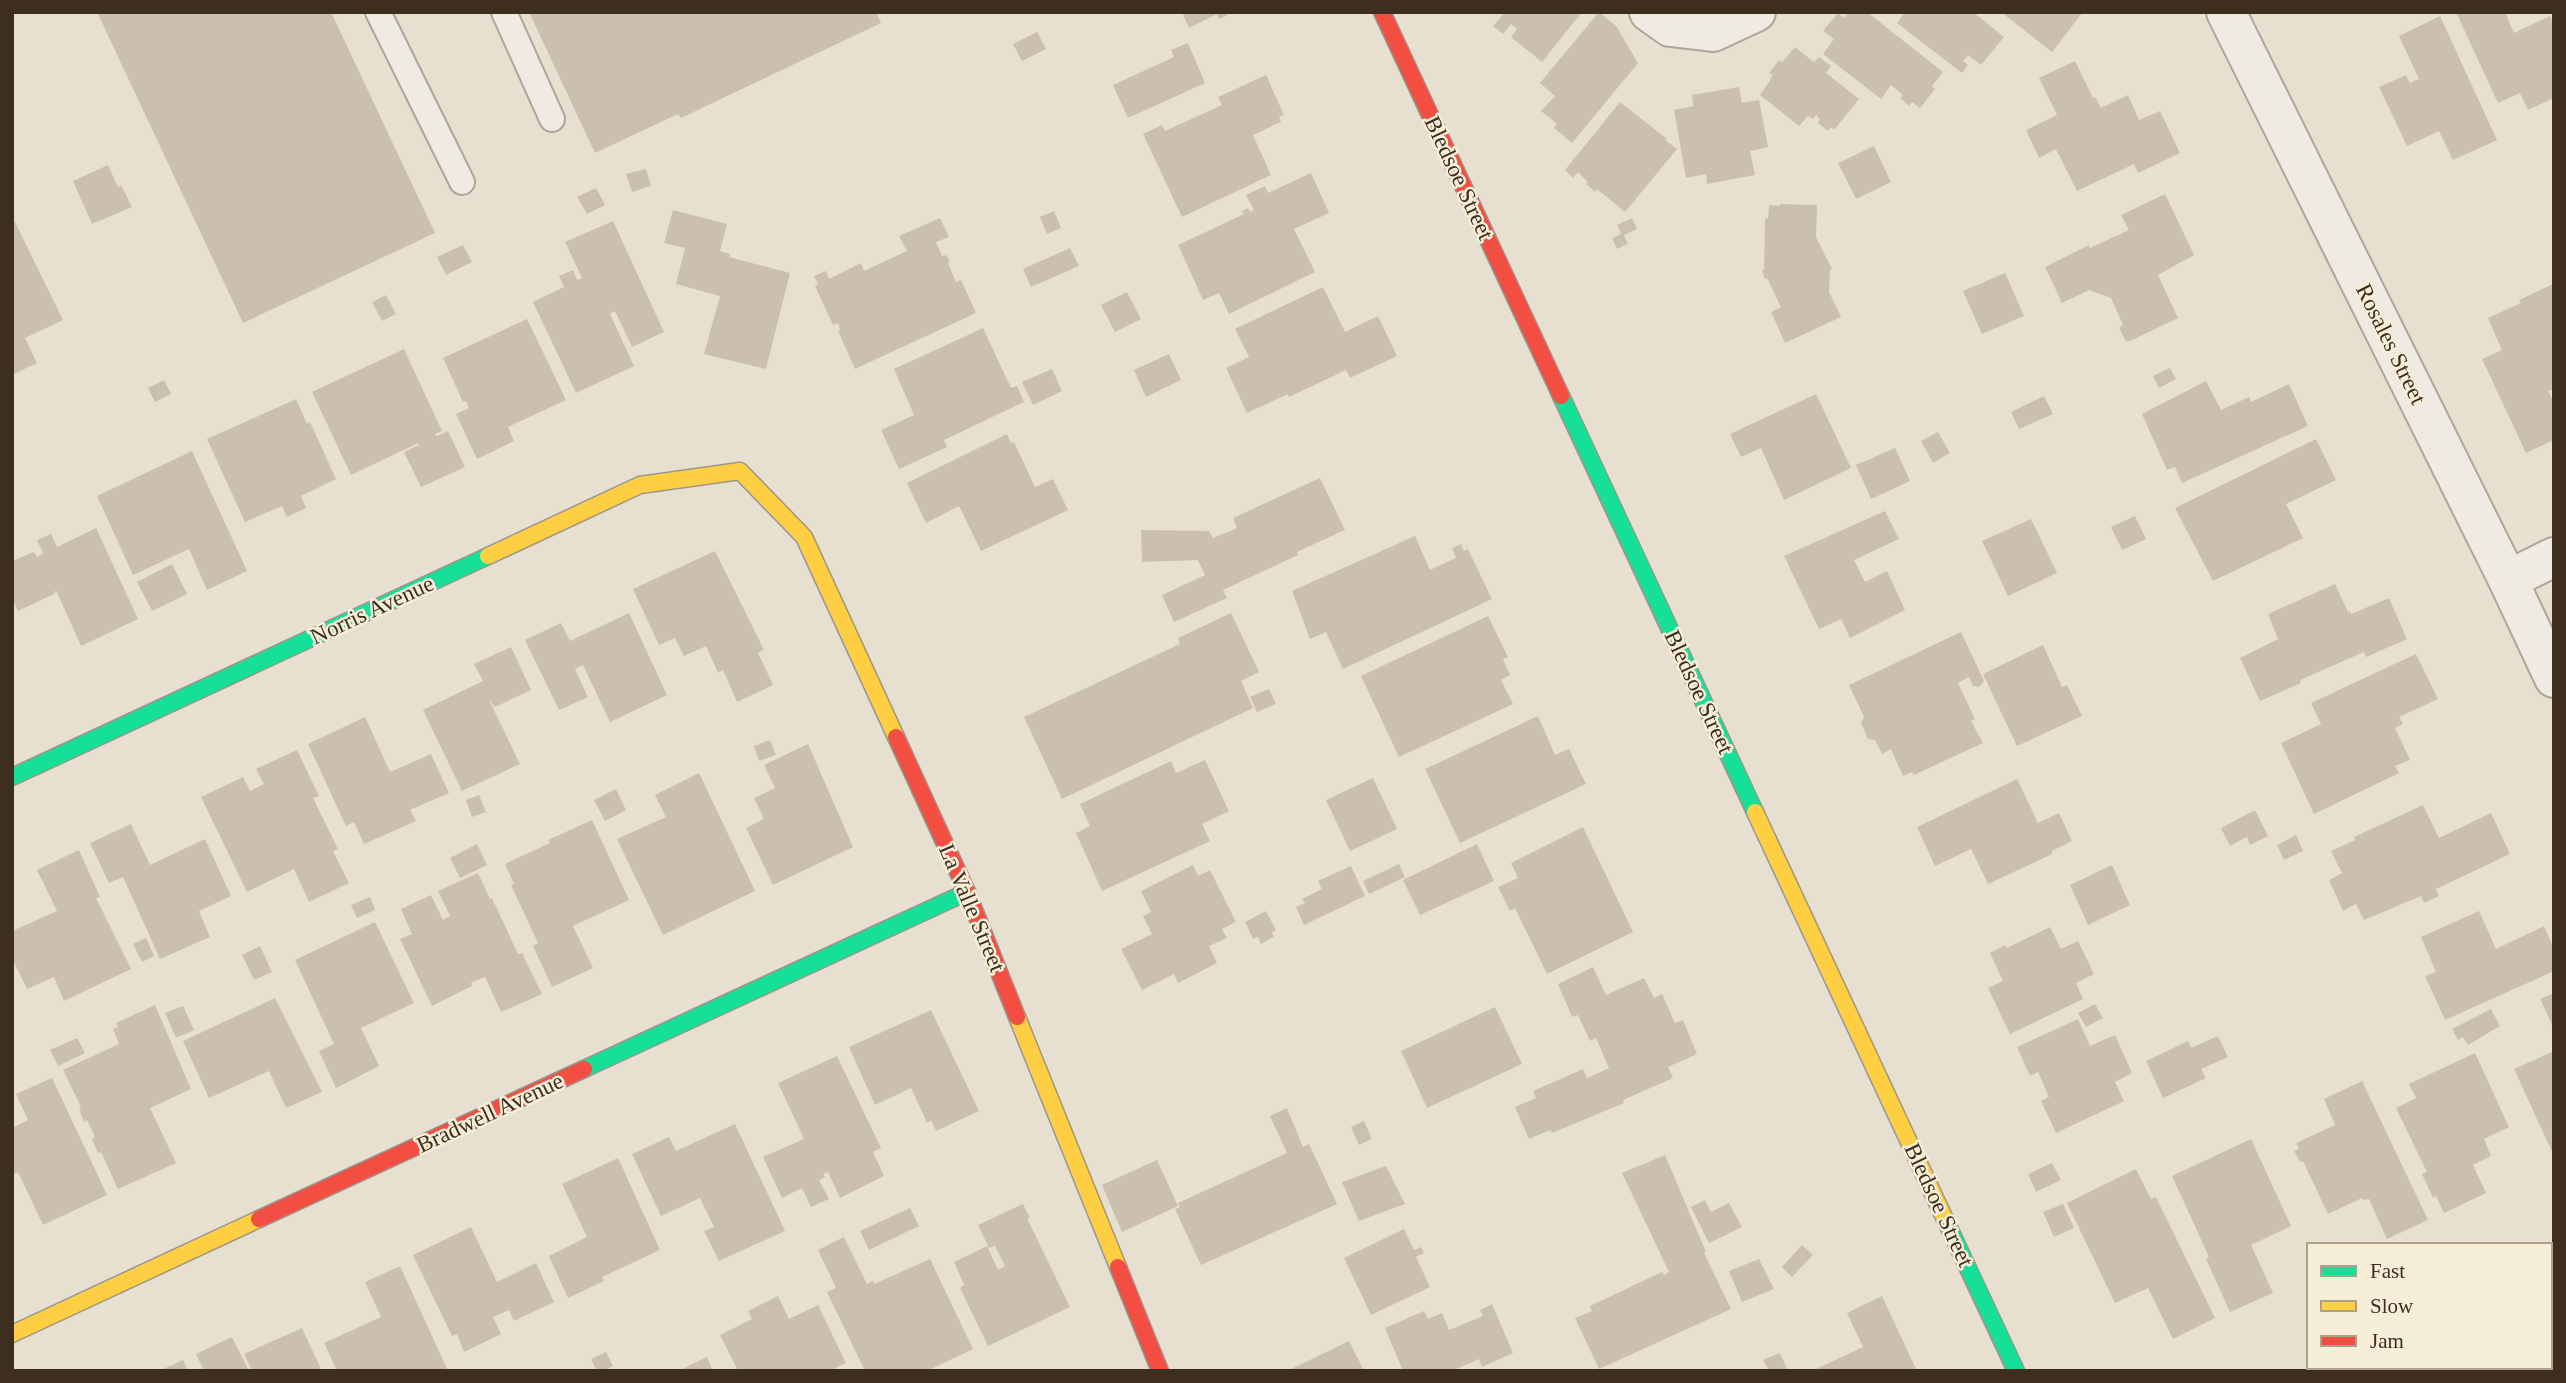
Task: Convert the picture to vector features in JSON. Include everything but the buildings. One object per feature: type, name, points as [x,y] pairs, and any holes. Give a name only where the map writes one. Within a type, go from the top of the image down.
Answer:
[{"type":"street","name":"Bledsoe Street","points":[[1382,12],[2016,1371]]},
{"type":"street","points":[[1649,12],[1670,27],[1713,32],[1756,12]]},
{"type":"street","name":"Rosales Street","points":[[2226,12],[2508,579],[2554,678]]},
{"type":"street","name":"Norris Avenue","points":[[12,777],[640,485],[740,471]]},
{"type":"street","name":"La Valle Street","points":[[740,471],[804,537],[967,892],[1160,1371]]},
{"type":"street","points":[[2508,579],[2554,557]]},
{"type":"street","name":"Bradwell Avenue","points":[[12,1334],[967,892]]},
{"type":"lane","points":[[379,12],[462,182]]},
{"type":"lane","points":[[504,12],[552,119]]},
{"type":"traffic: fast","points":[[1561,396],[1755,812]]},
{"type":"traffic: fast","points":[[12,777],[488,556]]},
{"type":"traffic: fast","points":[[584,1069],[967,892]]},
{"type":"traffic: fast","points":[[1943,1215],[2016,1371]]},
{"type":"traffic: slow","points":[[488,556],[640,485],[740,471],[804,537],[896,737]]},
{"type":"traffic: slow","points":[[1755,812],[1943,1215]]},
{"type":"traffic: slow","points":[[1017,1017],[1118,1267]]},
{"type":"traffic: slow","points":[[12,1334],[259,1219]]},
{"type":"traffic: jam","points":[[1382,12],[1561,396]]},
{"type":"traffic: jam","points":[[896,737],[967,892],[1017,1017]]},
{"type":"traffic: jam","points":[[259,1219],[584,1069]]},
{"type":"traffic: jam","points":[[1118,1267],[1160,1371]]},
{"type":"traffic: jam","points":[[2352,1371],[2356,1369]]}]
